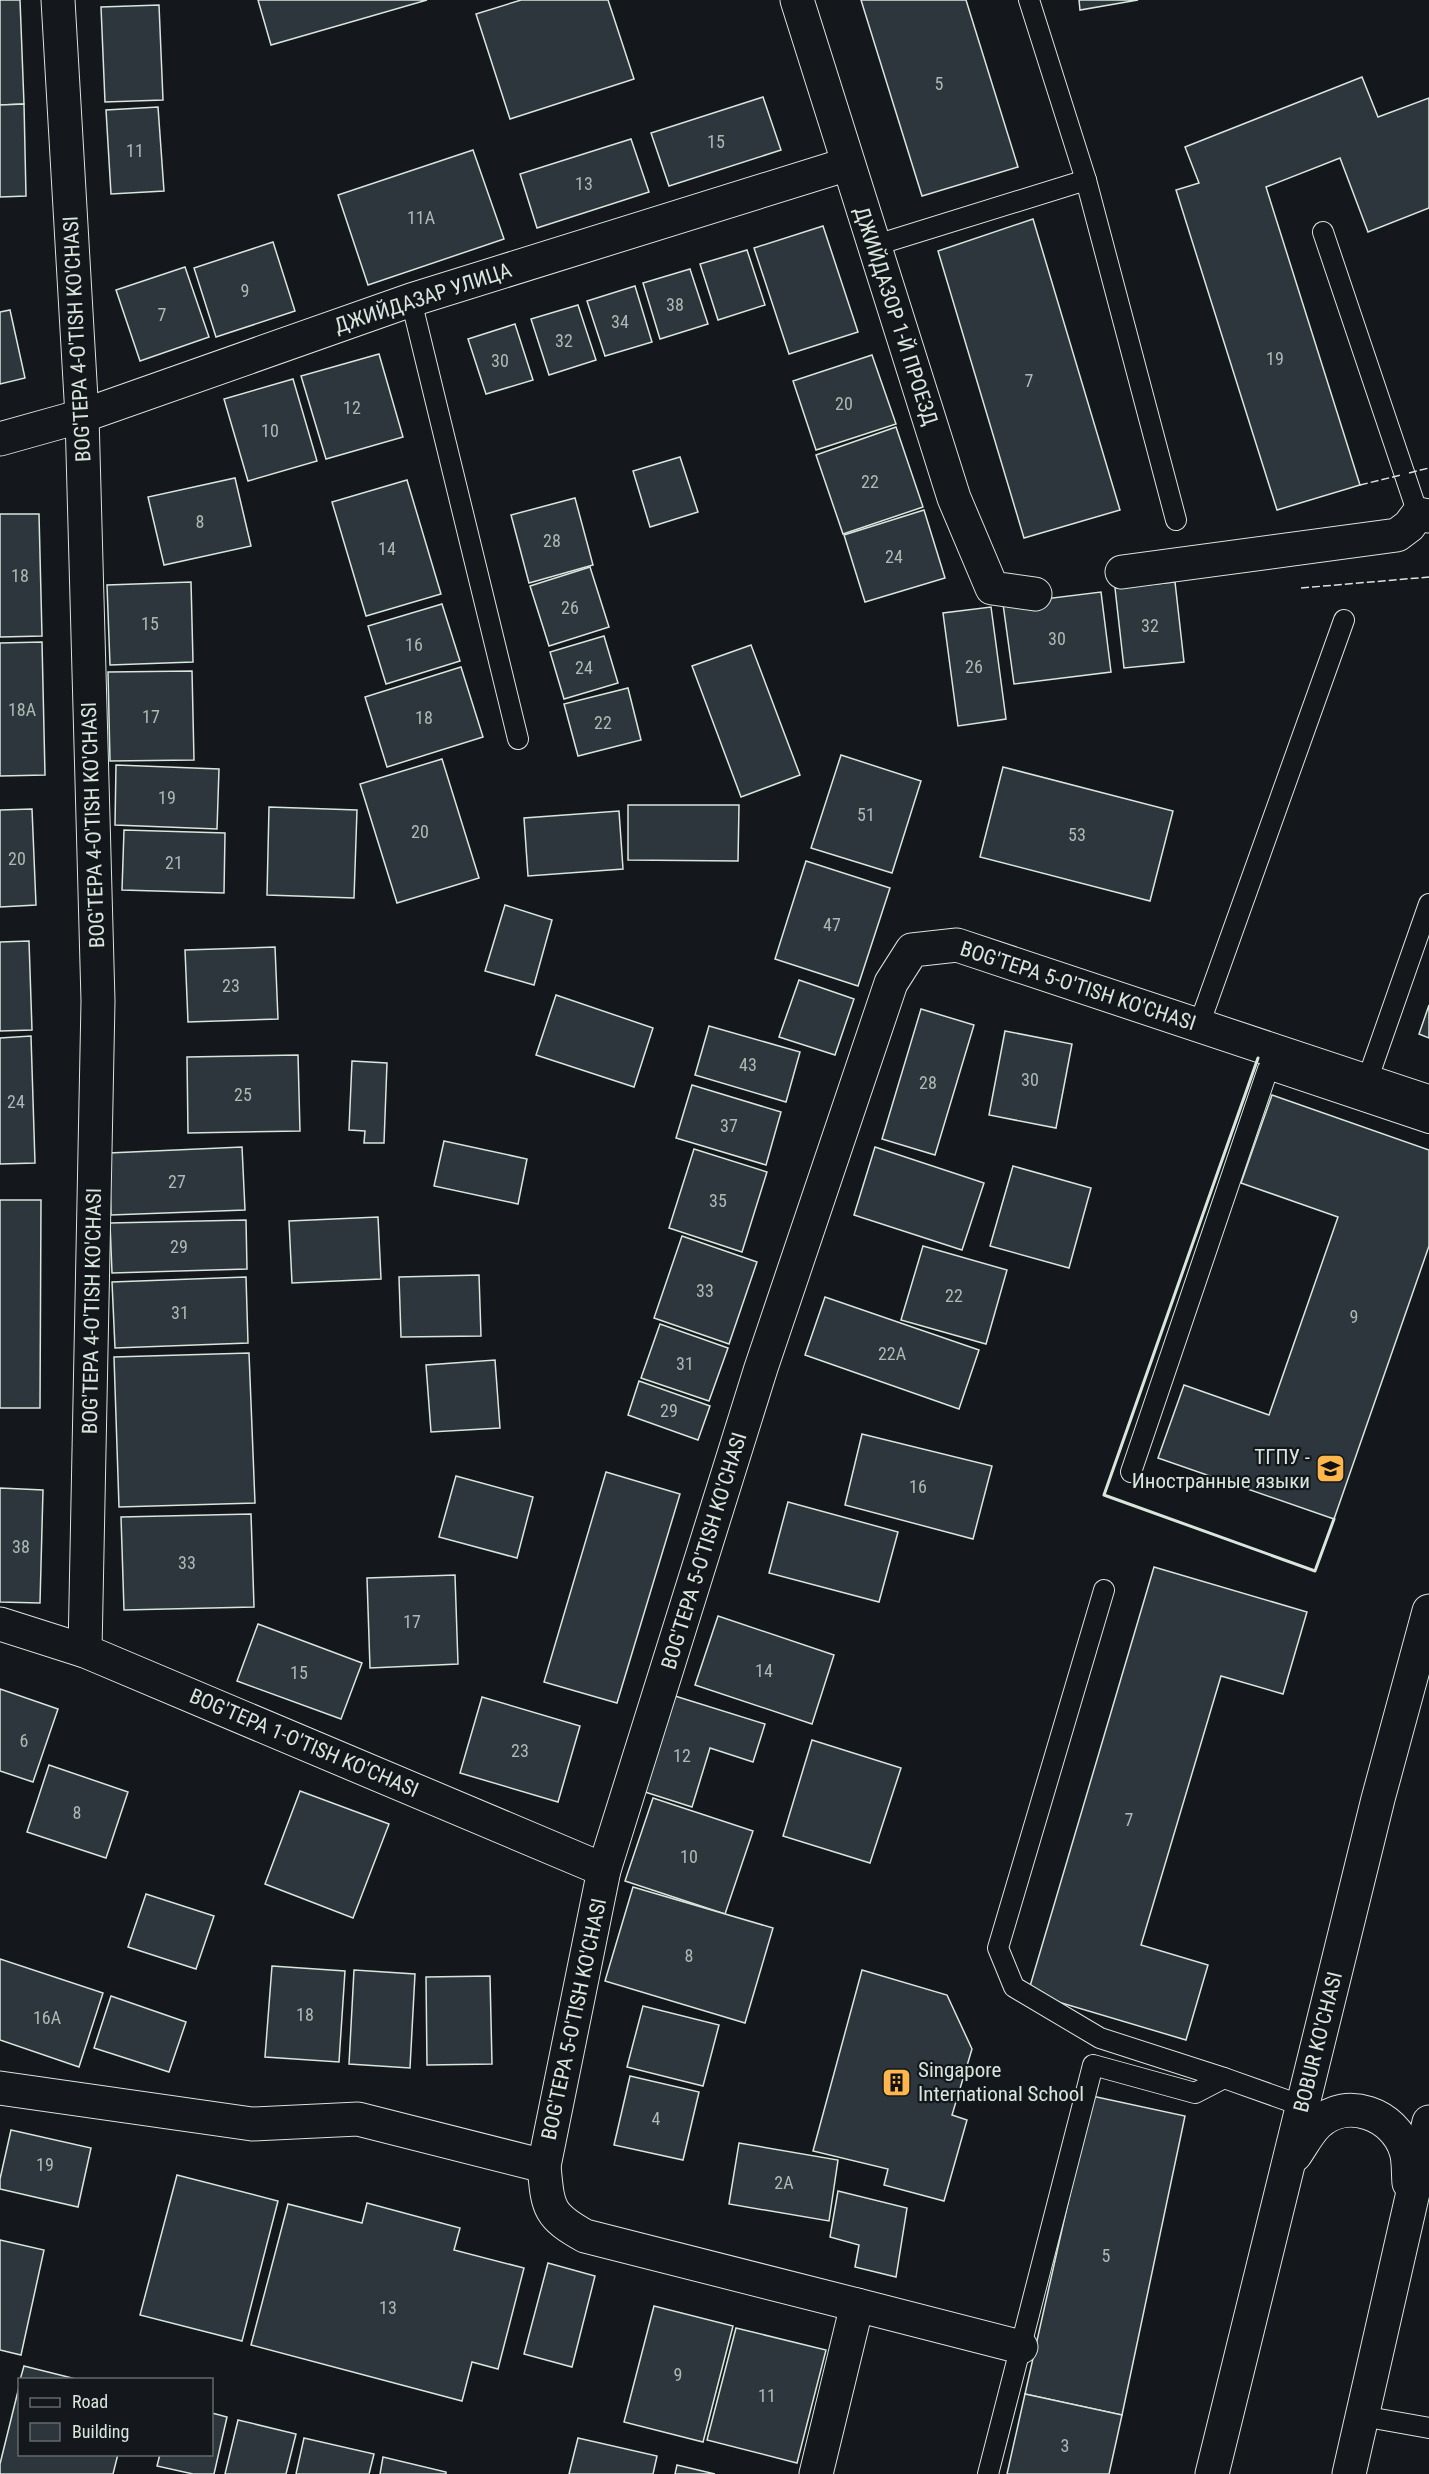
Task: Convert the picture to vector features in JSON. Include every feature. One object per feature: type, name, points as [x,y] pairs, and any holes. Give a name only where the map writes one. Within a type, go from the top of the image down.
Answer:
[{"type":"street","name":"BOG'TEPA 4-O'TISH KO'CHASI","points":[[58,0],[82,416],[98,1001],[85,1650]]},
{"type":"street","name":"ДЖИЙДАЗОР 1-Й ПРОЕЗД","points":[[797,0],[954,498],[992,588],[1035,594]]},
{"type":"street","name":"ДЖИЙДАЗАР УЛИЦА","points":[[0,439],[82,416],[411,300],[848,164]]},
{"type":"street","points":[[1122,572],[1397,535],[1424,515]]},
{"type":"street","name":"BOG'TEPA 5-O'TISH KO'CHASI","points":[[1021,2347],[585,2236],[562,2223],[548,2204],[544,2166],[604,1870],[761,1368],[891,983],[912,950],[957,945],[1429,1102]]},
{"type":"street","name":"BOBUR KO'CHASI","points":[[1212,2474],[1378,1799],[1429,1611]]},
{"type":"street","name":"BOG'TEPA 1-O'TISH KO'CHASI","points":[[0,1624],[85,1650],[604,1870]]},
{"type":"street","points":[[0,2088],[252,2124],[358,2119],[544,2166]]},
{"type":"street","points":[[1287,2166],[1317,2124],[1340,2110],[1364,2111],[1392,2124],[1406,2151],[1411,2200]]},
{"type":"street","points":[[1349,2474],[1429,2122]]},
{"type":"street","points":[[816,2474],[857,2306]]},
{"type":"lane","points":[[1029,0],[1086,180],[1176,520]]},
{"type":"lane","points":[[873,246],[1086,180]]},
{"type":"lane","points":[[1323,232],[1424,515]]},
{"type":"lane","points":[[411,300],[518,739]]},
{"type":"lane","points":[[1199,1025],[1344,620]]},
{"type":"lane","points":[[1367,1081],[1429,904]]},
{"type":"lane","points":[[1131,1472],[1268,1069],[1429,1123]]},
{"type":"lane","points":[[1104,1590],[998,1948],[1014,1987],[1100,2038],[1303,2106]]},
{"type":"lane","points":[[988,2474],[1093,2065],[1195,2093],[1224,2078]]},
{"type":"lane","points":[[1362,2416],[1429,2428]]},
{"type":"building","points":[[0,0],[20,0],[24,104],[0,105]]},
{"type":"building","points":[[258,0],[427,0],[271,45]]},
{"type":"building","points":[[521,0],[608,0],[634,79],[510,119],[476,14]]},
{"type":"building","points":[[861,0],[966,0],[1018,167],[922,196]]},
{"type":"building","points":[[1079,0],[1138,0],[1080,10]]},
{"type":"building","points":[[159,5],[163,100],[105,102],[101,7]]},
{"type":"building","points":[[1362,77],[1378,117],[1429,98],[1429,208],[1368,232],[1340,158],[1266,187],[1360,485],[1277,510],[1176,190],[1199,183],[1185,147]]},
{"type":"building","points":[[763,97],[781,150],[669,186],[651,133]]},
{"type":"building","points":[[24,104],[26,196],[0,197],[0,105]]},
{"type":"building","points":[[158,107],[164,191],[111,194],[106,110]]},
{"type":"building","points":[[631,139],[649,192],[537,228],[520,174]]},
{"type":"building","points":[[473,150],[504,239],[368,285],[338,195]]},
{"type":"building","points":[[1033,219],[1120,510],[1024,538],[938,251]]},
{"type":"building","points":[[823,226],[858,332],[789,354],[754,248]]},
{"type":"building","points":[[273,242],[295,311],[216,337],[194,268]]},
{"type":"building","points":[[747,250],[765,305],[718,320],[700,264]]},
{"type":"building","points":[[185,267],[209,337],[140,361],[116,290]]},
{"type":"building","points":[[690,269],[708,324],[660,339],[643,283]]},
{"type":"building","points":[[635,286],[652,342],[605,356],[587,301]]},
{"type":"building","points":[[578,305],[596,360],[549,375],[531,319]]},
{"type":"building","points":[[10,310],[25,378],[0,384],[0,312]]},
{"type":"building","points":[[515,324],[533,380],[486,394],[468,339]]},
{"type":"building","points":[[379,354],[403,437],[326,459],[301,376]]},
{"type":"building","points":[[872,355],[896,424],[816,450],[793,381]]},
{"type":"building","points":[[293,379],[317,461],[248,481],[224,399]]},
{"type":"building","points":[[896,427],[923,507],[843,534],[816,455]]},
{"type":"building","points":[[680,457],[698,512],[650,527],[633,471]]},
{"type":"building","points":[[235,478],[251,546],[164,565],[148,497]]},
{"type":"building","points":[[407,480],[441,594],[366,616],[332,502]]},
{"type":"building","points":[[575,498],[593,565],[529,583],[511,515]]},
{"type":"building","points":[[924,510],[945,578],[865,602],[844,535]]},
{"type":"building","points":[[0,514],[39,514],[42,636],[0,637]]},
{"type":"building","points":[[590,567],[609,627],[549,646],[530,586]]},
{"type":"building","points":[[191,582],[193,662],[110,665],[107,585]]},
{"type":"building","points":[[1175,582],[1184,662],[1124,668],[1115,588]]},
{"type":"building","points":[[1101,592],[1111,672],[1014,684],[1003,604]]},
{"type":"building","points":[[442,604],[460,661],[386,684],[368,626]]},
{"type":"building","points":[[991,607],[1006,719],[958,726],[943,613]]},
{"type":"building","points":[[604,636],[618,683],[564,699],[550,652]]},
{"type":"building","points":[[42,642],[45,775],[0,776],[0,643]]},
{"type":"building","points":[[751,645],[800,775],[741,797],[692,666]]},
{"type":"building","points":[[461,667],[483,737],[387,767],[365,697]]},
{"type":"building","points":[[192,671],[194,760],[110,761],[108,672]]},
{"type":"building","points":[[628,688],[641,740],[578,756],[564,704]]},
{"type":"building","points":[[841,755],[921,781],[892,873],[811,848]]},
{"type":"building","points":[[442,759],[479,878],[397,903],[360,784]]},
{"type":"building","points":[[116,765],[219,769],[217,829],[115,825]]},
{"type":"building","points":[[1003,767],[1173,811],[1150,901],[980,857]]},
{"type":"building","points":[[628,805],[739,805],[738,861],[628,860]]},
{"type":"building","points":[[269,807],[357,810],[354,898],[267,895]]},
{"type":"building","points":[[32,809],[36,905],[0,907],[0,810]]},
{"type":"building","points":[[619,811],[623,869],[528,876],[524,818]]},
{"type":"building","points":[[124,830],[225,833],[224,893],[122,890]]},
{"type":"building","points":[[806,861],[890,888],[858,986],[775,959]]},
{"type":"building","points":[[505,905],[552,920],[534,985],[485,971]]},
{"type":"building","points":[[29,941],[32,1030],[0,1031],[0,942]]},
{"type":"building","points":[[275,947],[278,1019],[188,1022],[185,950]]},
{"type":"building","points":[[799,980],[854,999],[835,1055],[779,1037]]},
{"type":"building","points":[[556,995],[653,1028],[634,1087],[536,1055]]},
{"type":"building","points":[[1429,1005],[1429,1038],[1419,1034]]},
{"type":"building","points":[[921,1009],[974,1025],[935,1155],[882,1139]]},
{"type":"building","points":[[709,1026],[800,1052],[786,1102],[695,1075]]},
{"type":"building","points":[[1005,1031],[1072,1044],[1056,1128],[989,1115]]},
{"type":"building","points":[[31,1036],[35,1163],[0,1164],[0,1038]]},
{"type":"building","points":[[298,1055],[300,1131],[188,1133],[187,1057]]},
{"type":"building","points":[[352,1061],[387,1063],[384,1143],[364,1143],[365,1131],[349,1130]]},
{"type":"building","points":[[692,1085],[781,1112],[766,1165],[676,1138]]},
{"type":"building","points":[[1272,1095],[1429,1150],[1429,1246],[1334,1519],[1158,1458],[1184,1385],[1269,1415],[1338,1217],[1241,1183]]},
{"type":"building","points":[[444,1141],[527,1159],[518,1204],[434,1186]]},
{"type":"building","points":[[242,1147],[245,1210],[111,1215],[109,1153]]},
{"type":"building","points":[[875,1147],[984,1183],[962,1250],[854,1215]]},
{"type":"building","points":[[694,1149],[767,1172],[742,1252],[669,1228]]},
{"type":"building","points":[[1013,1166],[1091,1188],[1069,1268],[990,1246]]},
{"type":"building","points":[[0,1200],[41,1200],[40,1408],[0,1408]]},
{"type":"building","points":[[378,1217],[381,1279],[292,1283],[289,1221]]},
{"type":"building","points":[[246,1220],[247,1269],[112,1273],[110,1223]]},
{"type":"building","points":[[682,1236],[757,1262],[729,1344],[654,1318]]},
{"type":"building","points":[[923,1246],[1007,1270],[986,1344],[901,1320]]},
{"type":"building","points":[[479,1275],[481,1336],[401,1337],[399,1277]]},
{"type":"building","points":[[246,1277],[248,1343],[115,1348],[112,1282]]},
{"type":"building","points":[[825,1297],[979,1350],[959,1409],[805,1355]]},
{"type":"building","points":[[660,1324],[728,1348],[709,1401],[641,1378]]},
{"type":"building","points":[[249,1353],[255,1503],[119,1507],[114,1357]]},
{"type":"building","points":[[495,1360],[500,1428],[431,1432],[426,1365]]},
{"type":"building","points":[[639,1381],[710,1406],[698,1440],[628,1415]]},
{"type":"building","points":[[862,1434],[992,1466],[973,1539],[845,1505]]},
{"type":"building","points":[[606,1472],[680,1494],[617,1703],[544,1682]]},
{"type":"building","points":[[456,1476],[533,1497],[517,1558],[439,1537]]},
{"type":"building","points":[[0,1488],[43,1490],[40,1603],[0,1602]]},
{"type":"building","points":[[788,1502],[898,1532],[879,1602],[769,1573]]},
{"type":"building","points":[[251,1514],[254,1607],[124,1610],[121,1517]]},
{"type":"building","points":[[1154,1567],[1307,1612],[1283,1694],[1221,1676],[1141,1945],[1208,1965],[1186,2040],[1028,1993]]},
{"type":"building","points":[[455,1575],[458,1664],[370,1668],[367,1578]]},
{"type":"building","points":[[718,1616],[834,1655],[812,1724],[695,1685]]},
{"type":"building","points":[[258,1624],[362,1663],[341,1719],[237,1681]]},
{"type":"building","points":[[0,1689],[58,1709],[33,1782],[0,1771]]},
{"type":"building","points":[[675,1696],[765,1724],[753,1762],[710,1748],[692,1807],[645,1792]]},
{"type":"building","points":[[482,1697],[580,1726],[558,1802],[460,1773]]},
{"type":"building","points":[[812,1740],[901,1768],[870,1863],[783,1836]]},
{"type":"building","points":[[49,1765],[128,1792],[106,1858],[27,1832]]},
{"type":"building","points":[[300,1791],[389,1824],[353,1918],[265,1884]]},
{"type":"building","points":[[653,1798],[753,1831],[725,1914],[625,1881]]},
{"type":"building","points":[[633,1887],[773,1928],[745,2023],[605,1981]]},
{"type":"building","points":[[146,1894],[214,1916],[196,1969],[128,1947]]},
{"type":"building","points":[[0,1959],[103,1993],[79,2067],[0,2040]]},
{"type":"building","points":[[272,1966],[345,1971],[339,2062],[265,2057]]},
{"type":"building","points":[[354,1970],[415,1974],[410,2068],[349,2064]]},
{"type":"building","name":"Singapore International School","points":[[862,1970],[947,1995],[972,2049],[952,2115],[967,2120],[944,2201],[884,2185],[888,2169],[813,2151]]},
{"type":"building","points":[[490,1976],[492,2064],[427,2065],[426,1977]]},
{"type":"building","points":[[111,1996],[186,2022],[169,2072],[94,2048]]},
{"type":"building","points":[[643,2006],[719,2025],[703,2086],[627,2067]]},
{"type":"building","points":[[630,2076],[699,2092],[683,2160],[614,2145]]},
{"type":"building","points":[[1092,2096],[1185,2116],[1122,2415],[1025,2394]]},
{"type":"building","points":[[11,2130],[91,2148],[78,2207],[0,2189],[0,2179]]},
{"type":"building","points":[[739,2143],[838,2160],[829,2221],[729,2204]]},
{"type":"building","points":[[177,2175],[278,2201],[242,2341],[140,2315]]},
{"type":"building","points":[[838,2191],[907,2208],[896,2277],[855,2267],[859,2245],[830,2237]]},
{"type":"building","points":[[367,2203],[460,2228],[454,2250],[524,2268],[498,2369],[472,2362],[462,2401],[251,2345],[288,2204],[362,2223]]},
{"type":"building","points":[[0,2240],[44,2250],[21,2355],[0,2350]]},
{"type":"building","points":[[548,2263],[595,2276],[572,2367],[524,2354]]},
{"type":"building","points":[[654,2306],[733,2326],[703,2442],[624,2422]]},
{"type":"building","points":[[736,2328],[826,2350],[797,2463],[707,2440]]},
{"type":"building","points":[[24,2366],[72,2378],[21,2378]]},
{"type":"building","points":[[18,2391],[18,2456],[118,2456],[113,2474],[0,2474],[0,2464]]},
{"type":"building","points":[[1025,2394],[1122,2415],[1109,2474],[1007,2474]]},
{"type":"building","points":[[213,2413],[227,2417],[214,2474],[193,2474],[157,2466],[160,2456],[213,2456]]},
{"type":"building","points":[[238,2420],[296,2434],[286,2474],[225,2474]]},
{"type":"building","points":[[304,2438],[374,2454],[369,2474],[296,2474]]},
{"type":"building","points":[[578,2438],[657,2456],[653,2474],[569,2474]]},
{"type":"building","points":[[383,2457],[446,2472],[446,2474],[380,2474]]},
{"type":"building","points":[[677,2465],[715,2474],[675,2474]]},
{"type":"fence","points":[[1409,473],[1429,468]]},
{"type":"fence","points":[[1360,485],[1401,475]]},
{"type":"fence","points":[[1301,588],[1429,577]]},
{"type":"wall","points":[[1258,1058],[1104,1495],[1315,1571],[1334,1519]]},
{"type":"place","name":"ТГПУ - Иностранные языки","points":[[1331,1469]]},
{"type":"place","name":"Singapore International School","points":[[897,2082]]}]
